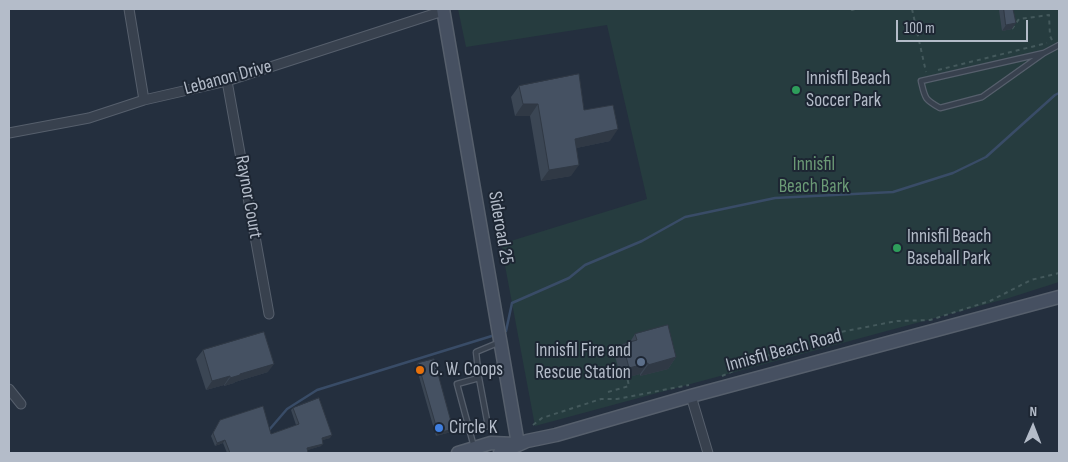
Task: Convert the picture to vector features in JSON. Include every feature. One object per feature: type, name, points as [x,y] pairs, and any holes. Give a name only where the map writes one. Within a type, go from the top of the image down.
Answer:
[{"type":"street","points":[[129,9],[144,100]]},
{"type":"street","name":"Lebanon Drive","points":[[9,133],[89,118],[144,100],[227,81],[443,10]]},
{"type":"street","name":"Sideroad 25","points":[[443,10],[519,449]]},
{"type":"street","name":"Raynor Court","points":[[227,81],[268,314]]},
{"type":"street","name":"Innisfil Beach Road","points":[[500,453],[519,449],[527,441],[556,435],[691,396],[1059,297]]},
{"type":"street","points":[[9,389],[20,404]]},
{"type":"street","points":[[691,396],[708,453]]},
{"type":"street","name":"Innisfil Beach Road","points":[[458,453],[491,443],[519,449]]},
{"type":"lane","points":[[1044,53],[921,81],[924,98],[940,108],[982,97],[1044,53],[1059,45]]},
{"type":"lane","points":[[470,431],[488,426],[476,352],[501,342]]},
{"type":"lane","points":[[474,448],[457,384],[479,378]]},
{"type":"path","points":[[851,9],[856,9]]},
{"type":"path","points":[[912,9],[926,72]]},
{"type":"path","points":[[935,70],[1053,42],[1050,36],[1049,14],[1019,19],[1012,29]]},
{"type":"path","points":[[721,376],[774,353],[825,335],[897,321],[930,320],[990,301],[1031,280],[1059,273]]},
{"type":"path","points":[[608,392],[629,386],[627,378]]},
{"type":"path","points":[[532,425],[542,418],[601,399],[617,399],[695,383]]},
{"type":"green space","name":"Innisfil Beach Bark","points":[[458,9],[1059,9],[1059,282],[1009,298],[535,426],[501,244],[647,199],[607,25],[466,47]]},
{"type":"building","points":[[1004,9],[1013,9],[1016,23],[1006,25]]},
{"type":"building","points":[[579,74],[584,110],[613,105],[618,129],[575,139],[579,165],[549,170],[538,104],[523,104],[519,86]]},
{"type":"building","points":[[668,325],[676,357],[629,368],[623,344],[637,340],[635,334]]},
{"type":"building","points":[[264,332],[274,364],[230,378],[230,376],[212,381],[203,350]]},
{"type":"building","points":[[434,359],[453,429],[438,433],[418,363]]},
{"type":"building","points":[[319,398],[332,435],[322,438],[323,444],[307,448],[308,453],[230,453],[225,440],[217,443],[213,433],[220,420],[263,406],[271,434],[299,424],[293,408]]},
{"type":"waterway","points":[[503,333],[506,331],[512,303],[569,278],[585,265],[642,241],[685,217],[775,198],[893,192],[953,173],[986,157],[1059,93]]},
{"type":"waterway","points":[[269,430],[287,409],[317,390],[495,335]]},
{"type":"place","name":"Innisfil Beach Soccer Park","points":[[796,90]]},
{"type":"place","name":"Innisfil Beach Baseball Park","points":[[897,248]]},
{"type":"place","name":"Innisfil Fire and Rescue Station","points":[[641,362]]},
{"type":"place","name":"C. W. Coops","points":[[420,370]]},
{"type":"place","name":"Circle K","points":[[439,428]]}]
